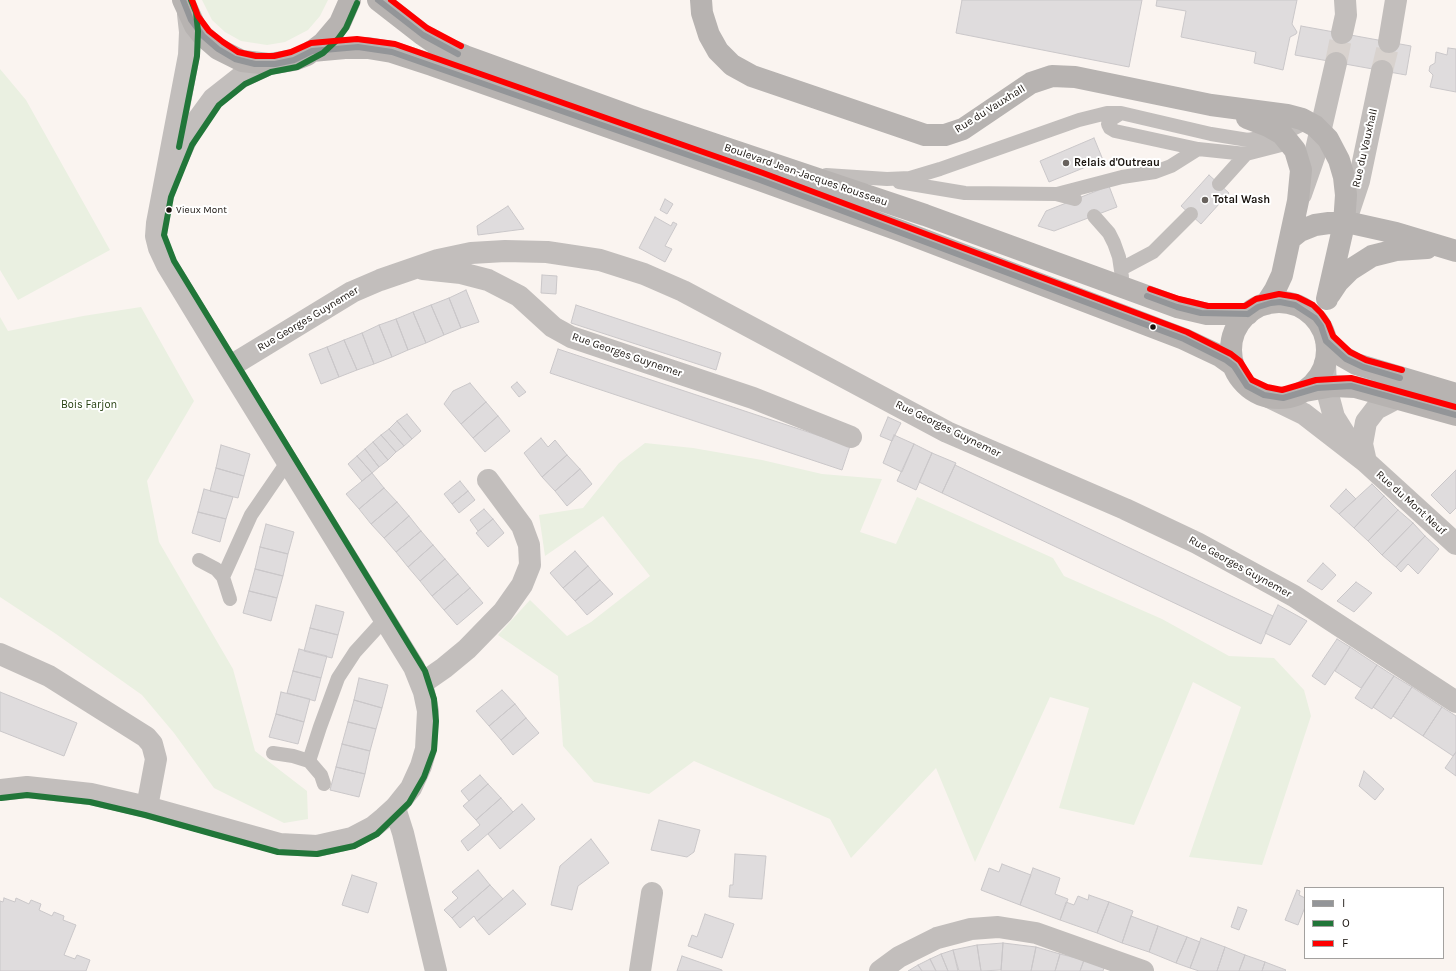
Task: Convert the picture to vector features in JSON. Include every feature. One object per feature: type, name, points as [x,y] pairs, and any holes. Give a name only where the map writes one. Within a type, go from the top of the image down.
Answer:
[{"type":"main road","points":[[184,4],[203,36],[218,49],[242,61],[269,64],[288,62],[312,51],[323,43],[336,29],[350,0]]},
{"type":"main road","name":"Boulevard Jean-Jacques Rousseau","points":[[378,0],[423,35],[454,52],[642,120],[956,226],[1122,278],[1193,311],[1207,314],[1257,309]]},
{"type":"main road","name":"Rue du Vauxhall","points":[[701,0],[702,13],[709,35],[718,51],[732,65],[752,76],[925,135],[945,135],[963,129],[1031,83],[1052,76],[1075,77],[1211,105],[1287,115],[1315,126],[1332,146],[1342,168],[1346,195],[1344,224],[1327,299],[1325,336]]},
{"type":"main road","name":"Boulevard Jean-Jacques Rousseau","points":[[312,51],[345,48],[368,48],[392,52],[432,65],[753,177],[901,231],[1184,339],[1220,356],[1234,366]]},
{"type":"main road","name":"Rue du Vauxhall","points":[[1211,105],[1262,123],[1286,138]]},
{"type":"main road","points":[[1286,138],[1298,156],[1301,170],[1298,201],[1290,238],[1280,281],[1257,309],[1238,325],[1233,338],[1232,352],[1234,366],[1248,386],[1259,394],[1268,397],[1287,397],[1305,391],[1326,387],[1355,387],[1456,415]]},
{"type":"main road","points":[[1290,238],[1300,231],[1314,225],[1329,223],[1357,224],[1396,233],[1450,250]]},
{"type":"main road","points":[[1327,299],[1342,278],[1372,256],[1396,250],[1450,250]]},
{"type":"main road","points":[[1257,309],[1280,302],[1300,307],[1312,315],[1325,336],[1342,356],[1356,364],[1456,394]]},
{"type":"main road","points":[[1305,391],[1320,376],[1325,364],[1327,353],[1325,336]]},
{"type":"street","points":[[1342,33],[1346,15],[1345,0]]},
{"type":"street","points":[[1389,42],[1396,0]]},
{"type":"street","points":[[0,790],[27,787],[91,794],[147,807],[280,844],[305,846],[329,844],[352,838],[373,827],[395,808],[410,788],[421,766],[426,749],[428,711],[421,684],[414,667],[229,367],[167,264],[159,248],[156,236],[156,223],[163,195],[174,125],[188,67],[190,43],[184,4]]},
{"type":"street","points":[[1298,201],[1312,163],[1315,126],[1326,108],[1336,62]]},
{"type":"street","points":[[163,195],[185,141],[213,98],[241,77],[269,64]]},
{"type":"street","name":"Rue du Vauxhall","points":[[1344,224],[1359,181],[1382,71]]},
{"type":"street","name":"Rue Georges Guynemer","points":[[229,367],[338,300],[380,280],[412,268],[471,253],[525,251],[565,254],[600,260],[658,280],[683,291],[947,432],[1150,520],[1238,564],[1294,596],[1456,702]]},
{"type":"street","name":"Rue Georges Guynemer","points":[[412,268],[461,273],[488,280],[519,296],[553,327],[571,336],[753,398],[851,437]]},
{"type":"street","name":"Rue du Mont Neuf","points":[[1325,364],[1326,387],[1334,417],[1339,427],[1366,462]]},
{"type":"street","name":"Rue du Mont Neuf","points":[[1268,397],[1304,414],[1366,462],[1456,544]]},
{"type":"street","name":"Rue du Mont Neuf","points":[[1366,462],[1362,444],[1366,422],[1376,409],[1397,398]]},
{"type":"street","points":[[421,684],[466,649],[503,612],[522,585],[530,565],[529,545],[522,526],[488,480]]},
{"type":"street","points":[[0,654],[49,676],[146,737],[152,744],[156,760],[147,807]]},
{"type":"street","points":[[0,773],[27,787]]},
{"type":"street","points":[[395,808],[403,833],[436,971]]},
{"type":"street","points":[[640,971],[652,893]]},
{"type":"street","points":[[880,971],[910,951],[948,934],[986,927],[1010,928],[1058,940],[1143,971]]},
{"type":"lane","points":[[804,174],[887,179],[910,178],[940,170],[1079,120],[1101,114],[1121,113],[1211,134],[1248,140],[1286,138]]},
{"type":"lane","points":[[1121,113],[1110,120],[1108,124],[1110,128],[1116,131],[1198,149],[1246,154]]},
{"type":"lane","points":[[1219,184],[1246,154],[1315,126]]},
{"type":"lane","points":[[1056,194],[1122,177],[1160,170],[1172,166],[1198,149]]},
{"type":"lane","points":[[887,179],[924,187],[965,193],[1056,194],[1075,199]]},
{"type":"lane","points":[[1094,216],[1109,233],[1114,243],[1122,278],[1153,252],[1191,214]]},
{"type":"lane","points":[[223,577],[251,515],[288,461]]},
{"type":"lane","points":[[199,560],[216,569],[223,577],[230,599]]},
{"type":"lane","points":[[309,761],[338,678],[355,652],[385,619]]},
{"type":"lane","points":[[273,753],[293,756],[309,761],[321,776],[324,784]]},
{"type":"green space","points":[[202,0],[328,0],[320,16],[308,30],[285,42],[267,45],[241,41],[225,32],[212,20]]},
{"type":"green space","points":[[0,69],[26,100],[110,250],[18,300],[0,270]]},
{"type":"green space","name":"Bois Farjon","points":[[141,307],[194,401],[147,481],[159,542],[233,669],[255,751],[307,791],[308,819],[284,823],[214,788],[174,733],[142,695],[56,634],[0,597],[0,317],[8,331],[83,316]]},
{"type":"green space","points":[[645,443],[693,448],[762,460],[822,474],[882,479],[860,532],[896,544],[917,497],[1053,558],[1064,576],[1162,619],[1229,656],[1274,658],[1304,690],[1311,716],[1262,865],[1189,857],[1241,707],[1193,682],[1134,825],[1059,808],[1089,708],[1050,697],[975,862],[936,768],[851,858],[830,819],[694,761],[649,794],[594,782],[563,746],[558,676],[498,635],[530,600],[567,636],[591,622],[650,576],[603,516],[545,556],[539,515],[583,508],[619,463]]},
{"type":"building","points":[[962,0],[1142,0],[1129,67],[956,33]]},
{"type":"building","points":[[1157,0],[1297,0],[1292,24],[1297,32],[1290,37],[1283,70],[1254,63],[1256,52],[1181,37],[1186,11],[1156,6]]},
{"type":"building","points":[[1301,26],[1411,46],[1406,75],[1295,55]]},
{"type":"building","points":[[1448,48],[1456,49],[1456,92],[1430,87],[1433,75],[1429,71],[1430,66],[1435,63],[1436,52],[1447,55]]},
{"type":"building","points":[[1094,138],[1103,160],[1049,182],[1040,161]]},
{"type":"building","name":"Total Wash","points":[[1209,175],[1229,193],[1201,224],[1181,206]]},
{"type":"building","points":[[1109,186],[1117,207],[1054,231],[1038,226],[1046,211]]},
{"type":"building","points":[[665,199],[673,204],[667,214],[660,210]]},
{"type":"building","points":[[508,206],[524,229],[478,235],[477,226]]},
{"type":"building","points":[[655,217],[671,226],[673,222],[677,224],[665,246],[672,249],[665,262],[639,248]]},
{"type":"building","points":[[542,275],[557,276],[556,294],[541,293]]},
{"type":"building","points":[[466,290],[479,322],[461,328],[449,298]]},
{"type":"building","points":[[449,298],[461,328],[444,335],[431,305]]},
{"type":"building","points":[[431,305],[444,335],[426,343],[413,312]]},
{"type":"building","points":[[576,305],[721,353],[716,370],[571,323]]},
{"type":"building","points":[[413,312],[426,343],[408,350],[396,319]]},
{"type":"building","points":[[396,319],[408,350],[392,357],[379,325]]},
{"type":"building","points":[[379,325],[392,357],[374,364],[362,333]]},
{"type":"building","points":[[362,333],[374,364],[357,370],[344,340]]},
{"type":"building","points":[[344,340],[357,370],[339,377],[327,347]]},
{"type":"building","points":[[327,347],[339,377],[321,384],[309,354]]},
{"type":"building","points":[[558,349],[850,446],[842,470],[550,373]]},
{"type":"building","points":[[517,382],[526,392],[519,397],[511,387]]},
{"type":"building","points":[[470,383],[486,402],[461,424],[444,404],[453,391]]},
{"type":"building","points":[[486,402],[498,416],[473,438],[461,424]]},
{"type":"building","points":[[407,414],[421,431],[412,439],[397,421]]},
{"type":"building","points":[[498,416],[510,431],[485,452],[473,438]]},
{"type":"building","points":[[888,417],[901,423],[892,441],[880,436]]},
{"type":"building","points":[[397,421],[412,439],[404,446],[389,429]]},
{"type":"building","points":[[389,429],[404,446],[396,452],[381,435]]},
{"type":"building","points":[[381,435],[396,452],[388,460],[373,442]]},
{"type":"building","points":[[894,435],[914,444],[902,472],[883,463]]},
{"type":"building","points":[[541,438],[548,447],[555,440],[567,455],[542,477],[524,453]]},
{"type":"building","points":[[373,442],[388,460],[379,467],[365,449]]},
{"type":"building","points":[[914,444],[932,453],[916,490],[897,481]]},
{"type":"building","points":[[221,445],[250,454],[244,476],[216,468]]},
{"type":"building","points":[[365,449],[379,467],[372,473],[357,456]]},
{"type":"building","points":[[932,453],[956,463],[942,493],[919,482]]},
{"type":"building","points":[[567,455],[580,469],[555,491],[542,477]]},
{"type":"building","points":[[357,456],[372,473],[362,481],[348,464]]},
{"type":"building","points":[[955,465],[1273,616],[1261,644],[942,493]]},
{"type":"building","points":[[216,468],[244,476],[238,498],[210,491]]},
{"type":"building","points":[[580,469],[592,484],[567,506],[555,491]]},
{"type":"building","points":[[1456,470],[1456,508],[1450,514],[1431,495]]},
{"type":"building","points":[[372,473],[384,488],[359,509],[346,494]]},
{"type":"building","points":[[460,481],[468,491],[452,504],[444,494]]},
{"type":"building","points":[[1372,484],[1384,496],[1354,528],[1339,514]]},
{"type":"building","points":[[384,488],[397,502],[371,524],[359,509]]},
{"type":"building","points":[[204,489],[233,497],[226,519],[198,512]]},
{"type":"building","points":[[1346,489],[1356,499],[1339,514],[1330,506]]},
{"type":"building","points":[[468,491],[475,500],[459,513],[452,504]]},
{"type":"building","points":[[1384,496],[1398,510],[1368,541],[1354,528]]},
{"type":"building","points":[[397,502],[409,516],[384,538],[371,524]]},
{"type":"building","points":[[484,509],[493,519],[478,531],[470,520]]},
{"type":"building","points":[[1398,510],[1413,523],[1382,555],[1368,541]]},
{"type":"building","points":[[198,512],[226,519],[220,542],[192,533]]},
{"type":"building","points":[[409,516],[421,531],[396,552],[384,538]]},
{"type":"building","points":[[493,519],[504,533],[488,547],[476,533]]},
{"type":"building","points":[[1413,523],[1425,536],[1396,567],[1382,555]]},
{"type":"building","points":[[266,524],[294,532],[288,554],[260,547]]},
{"type":"building","points":[[421,531],[433,545],[408,567],[396,552]]},
{"type":"building","points":[[1425,536],[1439,549],[1418,574],[1408,564],[1401,572],[1396,567]]},
{"type":"building","points":[[433,545],[445,559],[420,581],[408,567]]},
{"type":"building","points":[[260,547],[288,554],[283,576],[255,569]]},
{"type":"building","points":[[575,551],[588,566],[563,588],[550,573]]},
{"type":"building","points":[[445,559],[458,574],[432,596],[420,581]]},
{"type":"building","points":[[1323,563],[1336,575],[1322,590],[1307,581]]},
{"type":"building","points":[[588,566],[600,580],[575,601],[563,588]]},
{"type":"building","points":[[255,569],[283,576],[277,598],[249,591]]},
{"type":"building","points":[[458,574],[470,588],[444,610],[432,596]]},
{"type":"building","points":[[600,580],[613,594],[587,615],[575,601]]},
{"type":"building","points":[[1356,582],[1372,593],[1354,612],[1337,601]]},
{"type":"building","points":[[470,588],[483,603],[457,625],[444,610]]},
{"type":"building","points":[[249,591],[277,598],[271,621],[243,613]]},
{"type":"building","points":[[316,605],[344,612],[338,635],[310,628]]},
{"type":"building","points":[[1278,605],[1307,621],[1290,645],[1265,633]]},
{"type":"building","points":[[310,628],[338,635],[332,658],[304,651]]},
{"type":"building","points":[[1337,639],[1350,647],[1325,685],[1312,676]]},
{"type":"building","points":[[1350,647],[1377,665],[1361,688],[1335,671]]},
{"type":"building","points":[[299,649],[327,656],[321,678],[293,671]]},
{"type":"building","points":[[1377,665],[1394,676],[1372,709],[1355,698]]},
{"type":"building","points":[[293,671],[321,678],[315,701],[287,693]]},
{"type":"building","points":[[1394,676],[1412,687],[1391,719],[1373,707]]},
{"type":"building","points":[[359,678],[388,685],[382,708],[354,700]]},
{"type":"building","points":[[1412,687],[1442,707],[1423,736],[1393,716]]},
{"type":"building","points":[[502,690],[515,704],[489,726],[476,711]]},
{"type":"building","points":[[0,692],[77,723],[64,756],[0,731]]},
{"type":"building","points":[[281,692],[310,699],[304,722],[276,714]]},
{"type":"building","points":[[354,700],[382,708],[376,729],[348,722]]},
{"type":"building","points":[[515,704],[526,718],[501,740],[489,726]]},
{"type":"building","points":[[1442,707],[1456,716],[1456,752],[1453,756],[1423,736]]},
{"type":"building","points":[[276,714],[304,722],[298,744],[269,737]]},
{"type":"building","points":[[526,718],[539,733],[513,755],[501,740]]},
{"type":"building","points":[[348,722],[376,729],[370,751],[342,744]]},
{"type":"building","points":[[342,744],[370,751],[365,774],[336,767]]},
{"type":"building","points":[[1456,752],[1456,776],[1445,768]]},
{"type":"building","points":[[336,767],[365,774],[359,797],[330,790]]},
{"type":"building","points":[[1364,771],[1384,789],[1375,800],[1359,786]]},
{"type":"building","points":[[480,775],[488,784],[469,801],[461,791]]},
{"type":"building","points":[[488,784],[501,798],[476,820],[463,806]]},
{"type":"building","points":[[501,798],[513,812],[468,851],[461,841],[480,825],[476,820]]},
{"type":"building","points":[[522,804],[535,819],[500,849],[488,834]]},
{"type":"building","points":[[659,820],[700,830],[694,852],[687,857],[651,850]]},
{"type":"building","points":[[591,839],[609,863],[578,886],[572,910],[551,905],[560,866]]},
{"type":"building","points":[[735,854],[766,856],[762,899],[729,897],[730,885],[733,885]]},
{"type":"building","points":[[1002,864],[1031,875],[1020,905],[981,890],[989,868],[999,872]]},
{"type":"building","points":[[1033,868],[1060,878],[1055,894],[1068,899],[1060,920],[1020,905]]},
{"type":"building","points":[[478,870],[490,885],[452,918],[444,910],[458,898],[452,892]]},
{"type":"building","points":[[352,875],[377,883],[368,913],[342,905]]},
{"type":"building","points":[[490,885],[503,899],[477,921],[474,916],[460,928],[452,918]]},
{"type":"building","points":[[513,890],[526,904],[489,935],[477,921]]},
{"type":"building","points":[[1297,890],[1300,891],[1299,895],[1304,898],[1304,910],[1298,925],[1285,920]]},
{"type":"building","points":[[1089,895],[1109,902],[1097,933],[1060,920],[1066,902],[1074,905],[1078,896],[1088,900]]},
{"type":"building","points":[[4,898],[15,902],[16,898],[29,904],[31,900],[41,904],[39,910],[52,916],[54,912],[64,916],[63,920],[76,925],[64,955],[75,959],[77,955],[90,960],[86,971],[0,971],[0,901],[3,902]]},
{"type":"building","points":[[1109,902],[1133,911],[1122,943],[1097,933]]},
{"type":"building","points":[[1238,907],[1247,910],[1239,930],[1231,927]]},
{"type":"building","points":[[705,914],[734,924],[722,958],[688,946],[692,935],[697,937]]},
{"type":"building","points":[[1131,916],[1158,926],[1149,952],[1122,943]]},
{"type":"building","points":[[1158,926],[1187,937],[1176,963],[1149,952]]},
{"type":"building","points":[[1187,937],[1200,942],[1190,968],[1176,963]]},
{"type":"building","points":[[1201,938],[1225,947],[1217,971],[1199,971],[1190,968]]},
{"type":"building","points":[[1003,943],[1001,970],[981,971],[977,945]]},
{"type":"building","points":[[1003,943],[1036,947],[1031,971],[1001,971]]},
{"type":"building","points":[[977,945],[981,971],[959,971],[953,950]]},
{"type":"building","points":[[1036,947],[1060,954],[1055,971],[1031,971]]},
{"type":"building","points":[[1225,947],[1245,955],[1239,971],[1217,971]]},
{"type":"building","points":[[953,950],[958,971],[948,971],[941,954]]},
{"type":"building","points":[[941,954],[948,971],[936,971],[930,959]]},
{"type":"building","points":[[1060,954],[1084,960],[1080,971],[1055,971]]},
{"type":"building","points":[[1245,955],[1265,962],[1262,971],[1239,971]]},
{"type":"building","points":[[682,956],[722,970],[722,971],[677,971]]},
{"type":"building","points":[[930,959],[936,971],[922,971],[918,965]]},
{"type":"building","points":[[1084,960],[1104,968],[1103,971],[1080,971]]},
{"type":"building","points":[[1265,962],[1286,970],[1262,971]]},
{"type":"building","points":[[918,965],[922,971],[908,971]]},
{"type":"tunnel","points":[[1336,63],[1342,33]]},
{"type":"tunnel","points":[[1382,71],[1389,42]]},
{"type":"transit line","name":"I","points":[[183,0],[191,20],[203,36],[218,49],[235,59],[255,64],[275,64],[294,60],[312,51],[358,47],[392,52],[760,180],[1184,339],[1226,360],[1234,366],[1247,386],[1264,395],[1283,398],[1317,388],[1351,386],[1456,415]]},
{"type":"transit line","name":"O","points":[[179,147],[197,56],[198,31],[196,12],[191,0]]},
{"type":"transit line","name":"F","points":[[192,0],[198,16],[209,31],[238,52],[256,56],[274,56],[291,52],[311,43],[357,39],[395,44],[763,173],[1187,332],[1231,354],[1240,361],[1252,380],[1267,387],[1282,390],[1316,380],[1351,378],[1456,407]]},
{"type":"transit line","name":"I","points":[[378,0],[423,35],[458,54]]},
{"type":"transit line","name":"F","points":[[391,0],[427,28],[461,46]]},
{"type":"transit line","name":"O","points":[[1,798],[27,795],[90,802],[145,815],[278,852],[317,854],[354,846],[377,834],[409,803],[424,777],[434,750],[436,721],[434,699],[425,671],[174,261],[164,235],[171,197],[192,145],[219,105],[245,84],[271,72],[297,67],[323,53],[338,39],[346,28],[357,3]]},
{"type":"transit line","name":"F","points":[[1150,289],[1179,299],[1208,306],[1245,306],[1256,299],[1279,294],[1297,297],[1313,305],[1321,313],[1328,323],[1333,336],[1350,352],[1366,360],[1402,370]]},
{"type":"transit line","name":"I","points":[[1147,296],[1177,307],[1201,313],[1248,314]]},
{"type":"transit line","name":"I","points":[[1248,314],[1258,307],[1271,303],[1280,302],[1295,305],[1315,318],[1321,326],[1326,341],[1346,359],[1363,367],[1400,378]]},
{"type":"place","name":"Relais d'Outreau","points":[[1066,163]]},
{"type":"place","name":"Total Wash","points":[[1205,200]]},
{"type":"place","name":"Vieux Mont","points":[[169,210]]}]
